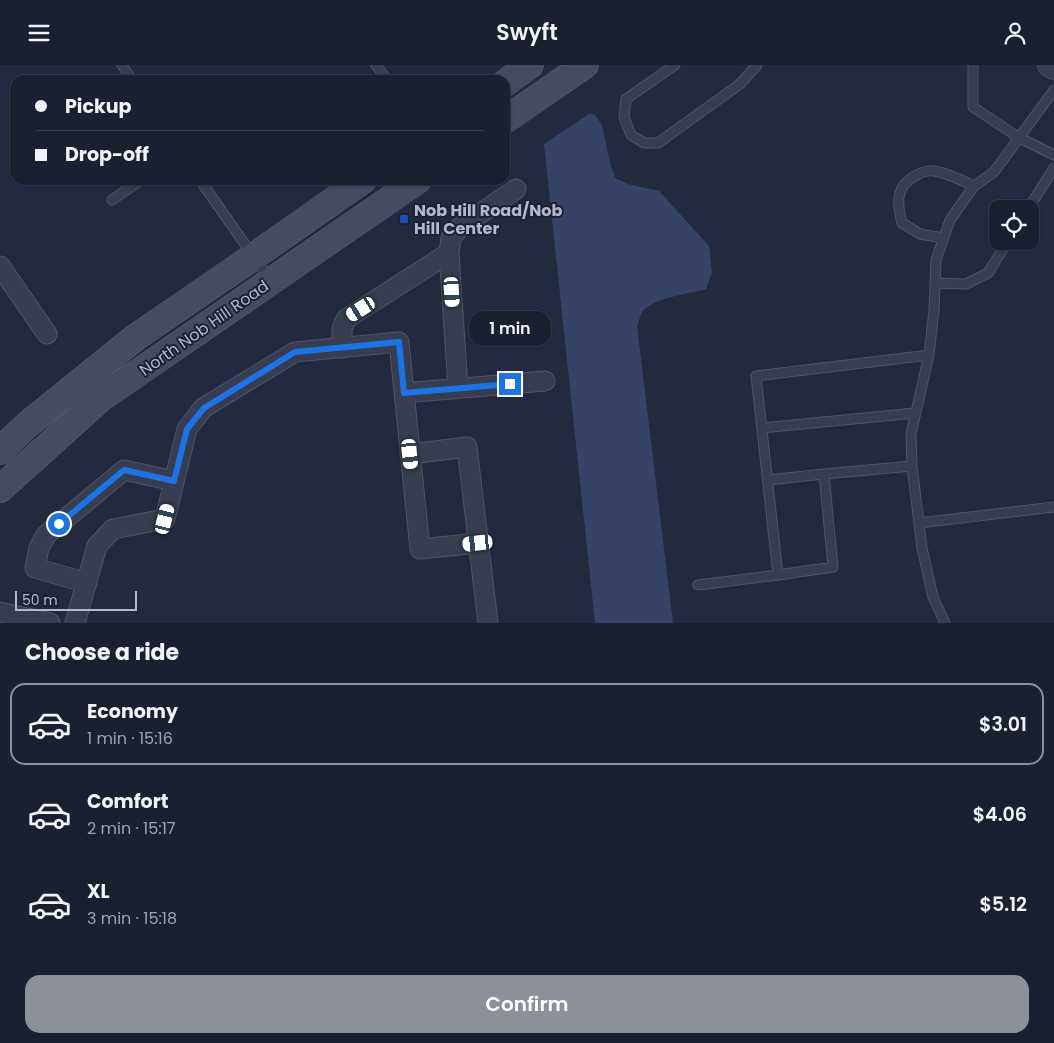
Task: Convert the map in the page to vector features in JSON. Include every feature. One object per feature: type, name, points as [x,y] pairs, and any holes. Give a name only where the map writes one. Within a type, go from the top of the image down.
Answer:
[{"type":"main road","points":[[510,79],[530,65]]},
{"type":"main road","points":[[510,117],[585,65]]},
{"type":"main road","name":"North Nob Hill Road","points":[[0,451],[27,425],[136,337],[356,185]]},
{"type":"main road","name":"North Nob Hill Road","points":[[0,489],[101,398],[411,185]]},
{"type":"street","points":[[1050,65],[1054,68]]},
{"type":"street","points":[[458,388],[449,253],[452,238],[459,228],[516,189]]},
{"type":"street","points":[[342,348],[342,329],[346,319],[449,253]]},
{"type":"street","points":[[0,266],[46,333]]},
{"type":"street","points":[[76,623],[97,546],[113,529],[165,519],[187,429],[204,408],[295,352],[399,342],[420,549],[478,543]]},
{"type":"street","points":[[404,393],[546,381]]},
{"type":"street","points":[[410,454],[466,447],[488,623]]},
{"type":"street","points":[[87,583],[35,567],[39,547],[46,535],[124,470],[174,481]]},
{"type":"street","points":[[0,612],[26,621],[50,623]]},
{"type":"lane","points":[[675,65],[626,99],[624,117],[632,135],[644,143],[658,143],[740,84],[757,65]]},
{"type":"lane","points":[[973,65],[972,107],[1018,137],[1054,155]]},
{"type":"lane","points":[[945,623],[933,597],[922,547],[912,466],[911,434],[929,355],[934,310],[936,259],[950,220],[974,185],[994,171],[1054,90]]},
{"type":"lane","points":[[1034,200],[1054,168]]},
{"type":"lane","points":[[944,238],[920,234],[902,223],[898,207],[901,190],[909,179],[931,170],[974,185]]},
{"type":"lane","points":[[112,201],[135,185]]},
{"type":"lane","points":[[203,185],[271,281]]},
{"type":"lane","points":[[935,283],[966,284],[988,273],[1002,250]]},
{"type":"lane","points":[[778,575],[756,376],[929,355]]},
{"type":"lane","points":[[762,428],[915,413]]},
{"type":"lane","points":[[768,480],[912,466]]},
{"type":"lane","points":[[698,585],[833,567],[824,474]]},
{"type":"lane","points":[[919,523],[1054,507]]},
{"type":"water","points":[[589,114],[595,115],[602,125],[615,178],[628,184],[659,191],[709,246],[712,272],[706,289],[664,299],[648,306],[642,312],[637,326],[673,623],[595,623],[544,144]]},
{"type":"place","name":"Nob Hill Road/Nob Hill Center","points":[[404,219]]},
{"type":"route","points":[[59,524],[124,470],[174,481],[187,429],[204,408],[295,352],[399,342],[404,393],[510,384]]}]
